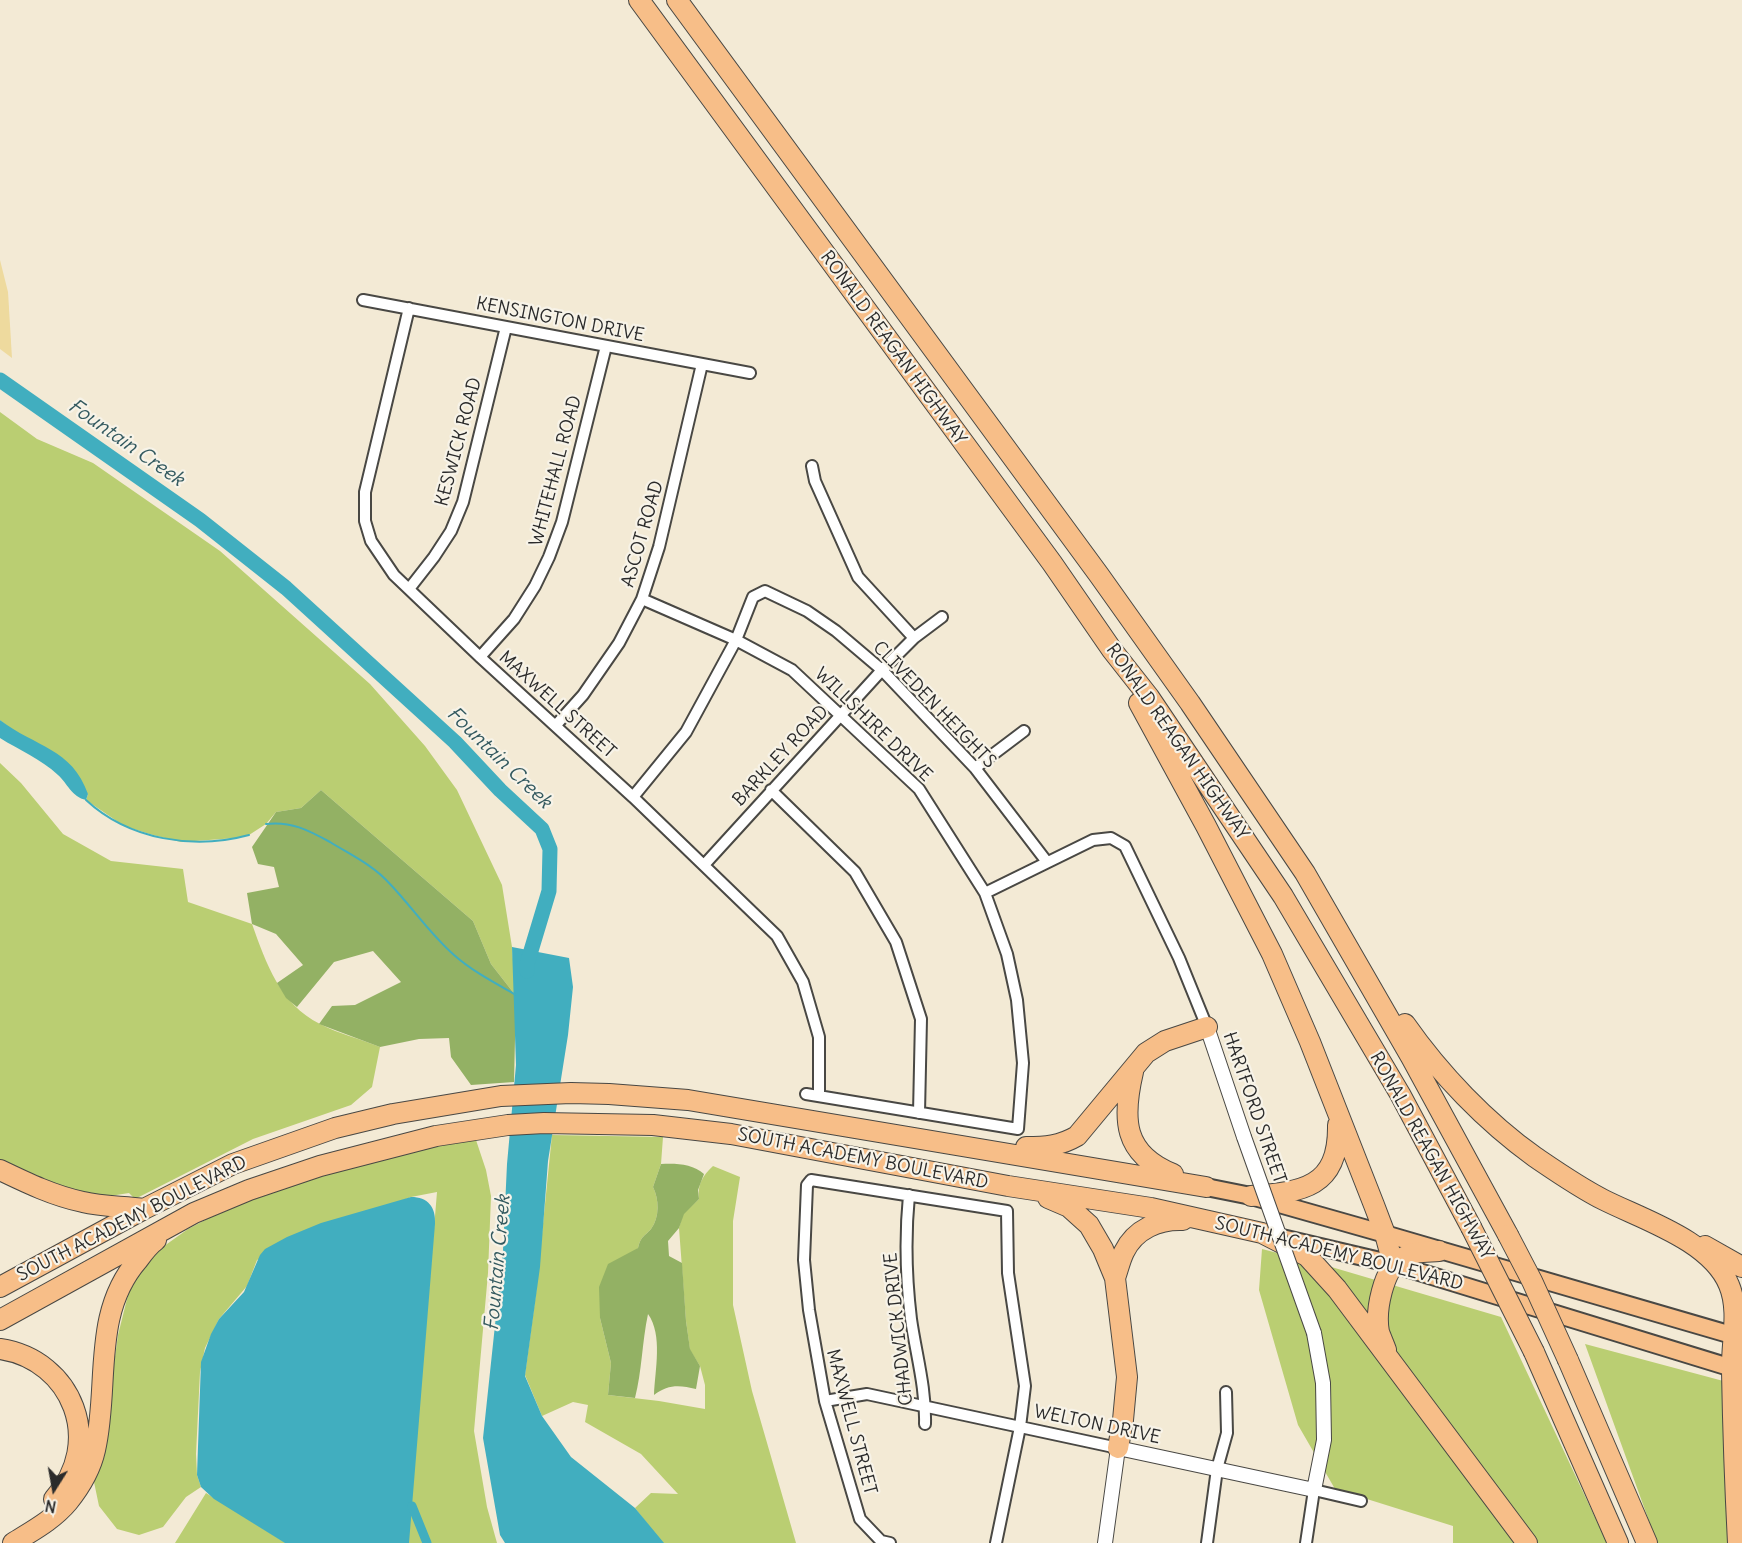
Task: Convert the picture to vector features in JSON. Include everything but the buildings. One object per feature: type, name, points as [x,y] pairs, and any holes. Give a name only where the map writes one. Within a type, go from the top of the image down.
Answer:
[{"type":"highway","name":"RONALD REAGAN HIGHWAY","points":[[639,0],[1155,706],[1283,896],[1400,1094],[1471,1227],[1534,1352],[1618,1543]]},
{"type":"highway","name":"RONALD REAGAN HIGHWAY","points":[[677,0],[1085,556],[1177,685],[1305,873],[1411,1058],[1532,1281],[1647,1543]]},
{"type":"highway","points":[[1112,650],[1121,671],[1206,826],[1272,954],[1310,1042],[1385,1234],[1393,1264],[1378,1311],[1380,1332],[1389,1358]]},
{"type":"highway","points":[[1336,927],[1367,967],[1415,1039],[1434,1062],[1493,1122],[1533,1155],[1563,1175],[1602,1199],[1702,1251],[1723,1273],[1733,1296],[1738,1337],[1736,1507],[1738,1543]]},
{"type":"highway","points":[[969,1146],[1046,1147],[1064,1143],[1077,1136],[1091,1122],[1146,1053],[1165,1041],[1207,1028]]},
{"type":"highway","points":[[1134,1066],[1126,1099],[1126,1115],[1134,1143],[1150,1163],[1206,1187]]},
{"type":"highway","name":"SOUTH ACADEMY BOULEVARD","points":[[0,1287],[233,1164],[335,1128],[393,1114],[466,1101],[501,1096],[571,1093],[645,1096],[737,1107],[1251,1196],[1738,1337]]},
{"type":"highway","points":[[1251,1196],[1291,1193],[1308,1187],[1323,1176],[1332,1161],[1338,1143],[1338,1116]]},
{"type":"highway","name":"SOUTH ACADEMY BOULEVARD","points":[[0,1320],[194,1213],[249,1190],[321,1166],[402,1144],[508,1125],[544,1123],[653,1125],[731,1134],[1008,1186],[1151,1208],[1228,1224],[1393,1264],[1737,1370]]},
{"type":"highway","points":[[0,1170],[47,1192],[67,1198],[86,1203],[144,1209]]},
{"type":"highway","points":[[1008,1186],[1044,1196],[1070,1207],[1089,1225],[1103,1249],[1115,1278],[1127,1377],[1118,1448]]},
{"type":"highway","points":[[13,1543],[42,1526],[55,1515],[67,1503],[89,1468],[99,1429],[107,1325],[120,1286],[131,1268],[152,1243],[194,1213]]},
{"type":"highway","points":[[1115,1278],[1124,1250],[1138,1234],[1149,1226],[1173,1220],[1228,1224]]},
{"type":"highway","points":[[1262,1233],[1307,1256],[1319,1267],[1527,1543]]},
{"type":"highway","points":[[1675,1235],[1721,1253],[1742,1267]]},
{"type":"highway","points":[[1393,1264],[1413,1253],[1439,1251]]},
{"type":"highway","points":[[0,1349],[15,1351],[33,1359],[59,1381],[77,1413],[80,1432],[79,1448],[74,1464],[58,1494],[35,1515],[0,1535]]},
{"type":"highway","points":[[1736,1507],[1742,1485]]},
{"type":"street","name":"KENSINGTON DRIVE","points":[[363,300],[750,373]]},
{"type":"street","name":"MAXWELL STREET","points":[[409,308],[365,492],[365,521],[371,541],[384,563],[409,589],[633,796],[777,936],[803,982],[819,1037],[819,1096]]},
{"type":"street","name":"KESWICK ROAD","points":[[409,589],[451,531],[463,502],[506,327]]},
{"type":"street","name":"WHITEHALL ROAD","points":[[480,657],[514,619],[535,586],[549,557],[562,522],[606,346]]},
{"type":"street","name":"ASCOT ROAD","points":[[556,725],[583,695],[619,643],[642,599],[659,547],[702,364]]},
{"type":"street","points":[[812,466],[815,481],[858,577],[914,638]]},
{"type":"street","name":"CLIVEDEN HEIGHTS","points":[[736,640],[753,597],[765,591],[807,611],[836,631],[882,670],[975,768],[1047,862]]},
{"type":"street","name":"WILLSHIRE DRIVE","points":[[642,599],[736,640],[792,670],[919,789],[985,893],[1007,954],[1017,999],[1023,1063],[1017,1129],[919,1113]]},
{"type":"street","name":"BARKLEY ROAD","points":[[704,865],[882,670],[914,638],[942,617]]},
{"type":"street","points":[[633,796],[686,732],[736,640]]},
{"type":"street","points":[[975,768],[1024,731]]},
{"type":"street","points":[[771,790],[855,872],[896,942],[921,1019],[919,1113],[806,1094]]},
{"type":"street","name":"HARTFORD STREET","points":[[985,893],[1093,840],[1111,838],[1125,846],[1179,958],[1207,1028],[1314,1332],[1323,1383],[1324,1440],[1306,1543]]},
{"type":"street","name":"MAXWELL STREET","points":[[890,1543],[881,1541],[860,1519],[825,1401],[809,1310],[804,1260],[807,1185],[812,1180],[909,1195]]},
{"type":"street","points":[[909,1195],[1008,1211],[1008,1273],[1025,1386],[1020,1427],[996,1543]]},
{"type":"street","name":"CHADWICK DRIVE","points":[[909,1195],[906,1229],[907,1265],[911,1320],[923,1383],[925,1424]]},
{"type":"street","points":[[1207,1543],[1217,1469],[1227,1433],[1226,1392]]},
{"type":"street","name":"WELTON DRIVE","points":[[825,1401],[867,1394],[1361,1501]]},
{"type":"street","points":[[1105,1543],[1118,1448]]},
{"type":"green space","points":[[0,412],[37,439],[93,463],[220,551],[370,684],[425,746],[457,790],[502,885],[512,947],[516,996],[491,964],[473,921],[321,790],[301,808],[276,812],[266,824],[249,835],[181,842],[124,826],[86,800],[88,794],[0,720]]},
{"type":"green space","points":[[0,763],[21,783],[63,834],[111,861],[183,869],[188,902],[252,924],[269,968],[294,1005],[306,1016],[327,1028],[380,1047],[372,1087],[351,1105],[253,1139],[135,1199],[129,1193],[91,1199],[0,1162]]},
{"type":"green space","points":[[321,790],[473,921],[491,964],[516,996],[514,1082],[471,1085],[451,1057],[449,1038],[419,1039],[380,1047],[319,1024],[332,1006],[355,1005],[401,982],[373,951],[334,962],[297,1007],[286,998],[277,983],[303,965],[276,934],[252,924],[247,893],[279,887],[274,867],[258,864],[252,847],[276,812],[301,808]]},
{"type":"green space","points":[[552,1135],[663,1137],[661,1164],[653,1187],[657,1202],[656,1219],[642,1239],[600,1318],[611,1363],[608,1395],[705,1409],[705,1385],[700,1366],[690,1350],[679,1228],[683,1214],[699,1199],[702,1181],[713,1166],[740,1177],[733,1221],[733,1305],[752,1391],[796,1543],[662,1543],[635,1508],[651,1493],[678,1494],[641,1454],[585,1422],[588,1405],[573,1402],[542,1416],[525,1375]]},
{"type":"green space","points":[[475,1137],[486,1170],[491,1196],[488,1273],[474,1431],[487,1507],[497,1543],[408,1543],[437,1192],[411,1197],[257,1260],[247,1286],[219,1319],[205,1348],[200,1372],[196,1454],[197,1475],[201,1487],[186,1497],[163,1527],[139,1535],[117,1529],[99,1506],[94,1482],[104,1458],[118,1335],[129,1291],[141,1270],[160,1249],[188,1229],[243,1200],[326,1169]]},
{"type":"green space","points":[[661,1164],[684,1165],[704,1174],[698,1190],[699,1199],[684,1214],[679,1228],[668,1241],[669,1256],[682,1263],[690,1349],[700,1366],[696,1389],[674,1386],[654,1395],[657,1342],[653,1322],[648,1314],[635,1398],[608,1395],[611,1363],[600,1318],[599,1287],[608,1264],[638,1248],[654,1224],[658,1208],[653,1187]]},
{"type":"green space","points":[[1262,1249],[1501,1317],[1607,1543],[1453,1543],[1453,1526],[1335,1489],[1298,1425],[1259,1290]]},
{"type":"green space","points":[[1585,1344],[1742,1386],[1742,1543],[1657,1543]]},
{"type":"green space","points":[[206,1493],[286,1543],[175,1543]]},
{"type":"sand","points":[[0,260],[8,292],[12,358],[0,349]]},
{"type":"water","points":[[0,720],[62,757],[81,779],[88,794],[86,800],[73,793],[58,775],[44,764],[0,738]]},
{"type":"water","points":[[512,947],[569,958],[573,987],[568,1035],[548,1161],[540,1267],[525,1376],[542,1416],[571,1457],[635,1508],[664,1543],[505,1543],[500,1535],[483,1438],[503,1250],[507,1164],[516,1065]]},
{"type":"water","points":[[417,1197],[430,1204],[435,1224],[409,1543],[285,1543],[214,1499],[201,1487],[197,1475],[201,1362],[211,1334],[219,1319],[244,1292],[260,1255],[265,1249],[321,1223]]},
{"type":"waterway","name":"Fountain Creek","points":[[0,380],[200,520],[286,588],[455,742],[500,790],[542,829],[550,849],[549,891],[527,964],[527,971]]},
{"type":"waterway","points":[[86,800],[103,814],[122,824],[142,833],[163,838],[206,841],[249,835]]},
{"type":"waterway","points":[[266,824],[291,825],[307,830],[369,866],[390,884],[454,955],[476,972],[516,995]]},
{"type":"waterway","points":[[412,1506],[427,1543]]}]
